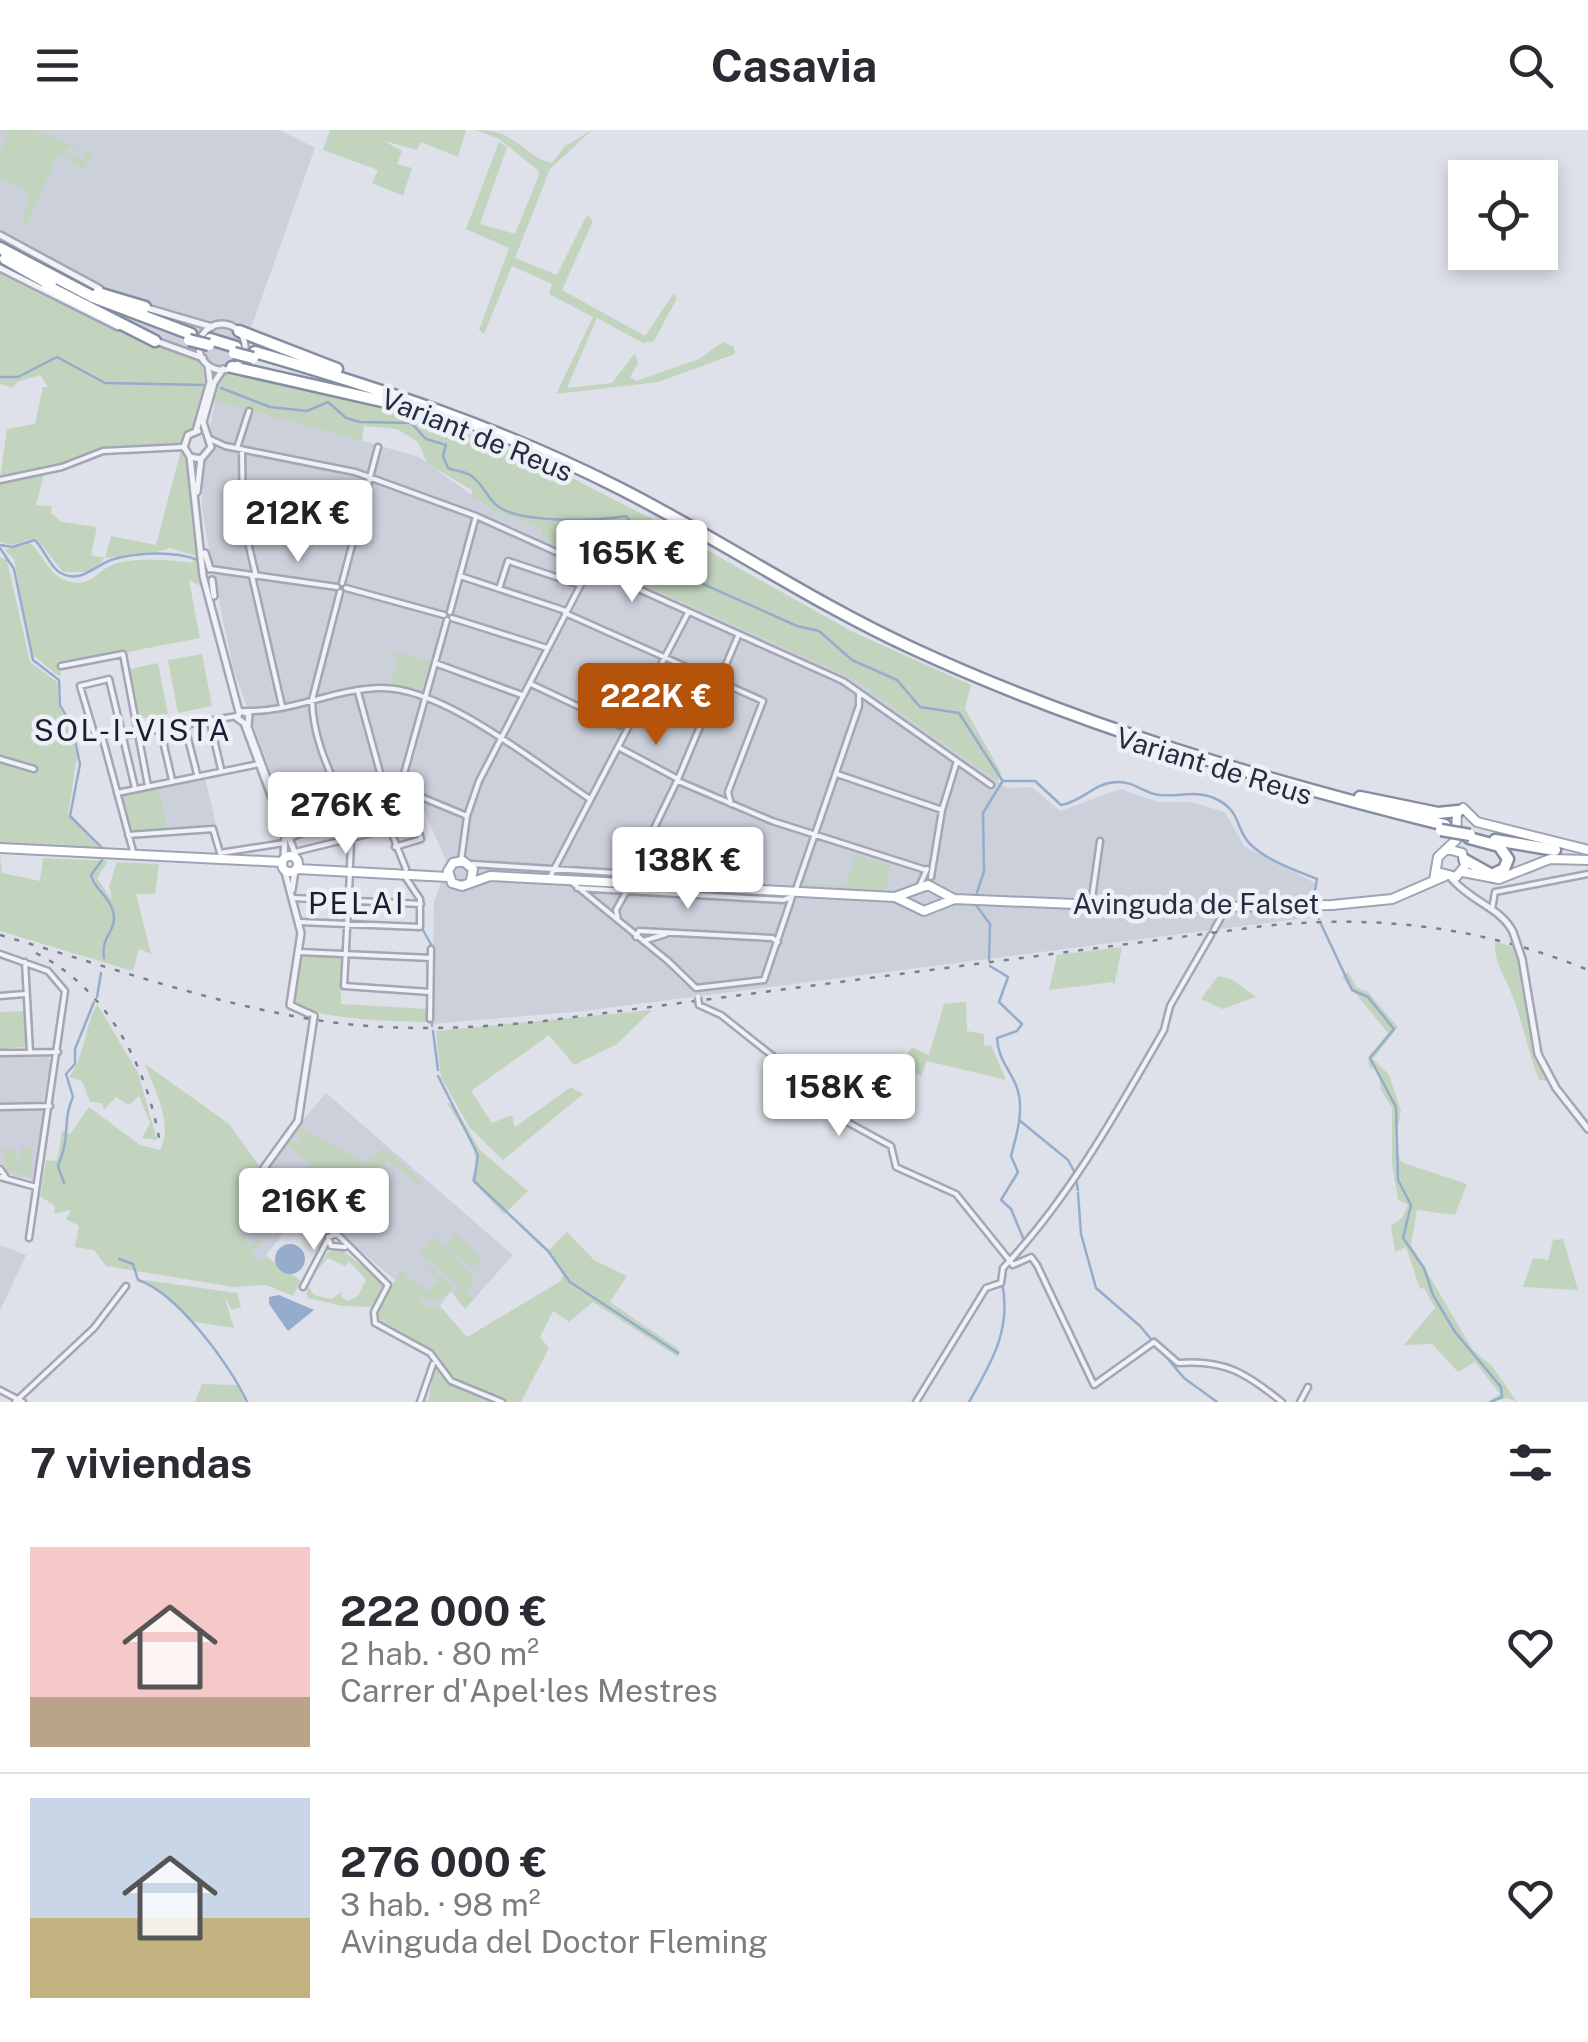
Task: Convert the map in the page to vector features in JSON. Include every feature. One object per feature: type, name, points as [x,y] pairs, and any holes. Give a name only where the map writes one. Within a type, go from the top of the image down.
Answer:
[{"type":"highway","name":"Variant de Reus","points":[[0,252],[93,298],[190,337],[210,337],[235,350],[434,411],[618,488],[845,615],[932,658],[1095,722],[1330,799]]},
{"type":"highway","points":[[24,266],[144,308]]},
{"type":"highway","points":[[24,266],[155,341]]},
{"type":"highway","points":[[238,331],[434,411]]},
{"type":"highway","points":[[228,368],[434,411]]},
{"type":"highway","name":"Variant de Reus","points":[[434,411],[558,465],[896,648],[960,676],[1157,750],[1330,799]]},
{"type":"highway","points":[[1270,778],[1462,816]]},
{"type":"highway","points":[[1330,799],[1438,827],[1554,850]]},
{"type":"highway","points":[[1462,864],[1492,874],[1504,869],[1508,860],[1500,846],[1470,834]]},
{"type":"main road","name":"Avinguda de Falset","points":[[954,900],[1226,908],[1379,901],[1404,896],[1445,874],[1438,857],[1456,840],[1462,816]]},
{"type":"main road","points":[[1462,864],[1457,842],[1462,816],[1588,855]]},
{"type":"main road","points":[[1448,849],[1462,864],[1499,880],[1550,859],[1588,855]]},
{"type":"main road","points":[[0,850],[448,874],[468,865]]},
{"type":"main road","points":[[0,850],[290,863]]},
{"type":"main road","points":[[1554,850],[1588,855]]},
{"type":"main road","points":[[1445,874],[1462,864]]},
{"type":"main road","points":[[468,865],[490,876]]},
{"type":"main road","points":[[468,865],[471,880]]},
{"type":"main road","points":[[448,874],[456,886],[490,876],[627,888],[895,897],[924,912],[954,900]]},
{"type":"main road","points":[[895,897],[934,886],[954,900]]},
{"type":"main road","points":[[934,886],[937,906]]},
{"type":"main road","points":[[914,904],[917,889]]},
{"type":"street","points":[[0,235],[89,284],[210,337]]},
{"type":"street","points":[[0,268],[52,298],[228,368]]},
{"type":"street","points":[[227,324],[238,331],[245,349],[214,383],[200,432],[210,378],[201,339],[227,324]]},
{"type":"street","points":[[249,411],[242,449],[242,504],[249,557],[282,706]]},
{"type":"street","points":[[290,863],[289,840],[243,716],[210,574],[190,457],[184,447],[188,435],[200,432],[225,446],[371,476],[476,516],[858,690],[991,784]]},
{"type":"street","points":[[210,439],[210,452]]},
{"type":"street","points":[[190,457],[201,458],[225,446]]},
{"type":"street","points":[[0,480],[62,467],[103,451],[184,447]]},
{"type":"street","points":[[350,816],[315,736],[312,700],[378,447]]},
{"type":"street","points":[[201,458],[198,499],[210,574]]},
{"type":"street","points":[[467,816],[404,786],[476,516]]},
{"type":"street","points":[[240,574],[248,566],[249,557]]},
{"type":"street","points":[[499,589],[508,561],[580,585]]},
{"type":"street","points":[[590,567],[501,736],[467,816],[468,865],[632,874]]},
{"type":"street","points":[[210,574],[225,572],[341,587],[547,648]]},
{"type":"street","points":[[460,576],[566,612],[764,703],[728,792],[731,804]]},
{"type":"street","points":[[549,879],[688,612]]},
{"type":"street","points":[[738,636],[678,780],[616,910],[618,920],[696,988],[699,1004],[721,1014],[804,1081],[800,1095],[890,1146],[896,1167],[950,1189],[1012,1265],[1023,1264],[1030,1257],[1094,1385],[1154,1342],[1178,1363],[1198,1360],[1224,1365],[1259,1382],[1282,1402]]},
{"type":"street","points":[[61,666],[123,654],[148,786]]},
{"type":"street","points":[[435,664],[524,692],[538,684]]},
{"type":"street","points":[[534,672],[538,684],[620,726],[624,734]]},
{"type":"street","points":[[134,855],[80,686],[110,679],[135,788]]},
{"type":"street","points":[[98,736],[161,732],[357,692],[399,690],[501,736],[590,799]]},
{"type":"street","points":[[696,988],[759,983],[774,958],[774,943],[859,706],[858,690]]},
{"type":"street","points":[[128,835],[213,829],[220,854],[289,840],[379,804],[388,796],[357,692]]},
{"type":"street","points":[[859,706],[870,698]]},
{"type":"street","points":[[243,716],[289,840],[293,895],[300,922],[290,1005],[314,1019],[298,1121],[264,1168],[323,1221],[333,1240],[388,1285],[374,1312],[374,1323],[430,1353],[451,1381],[502,1402]]},
{"type":"street","points":[[210,722],[221,769]]},
{"type":"street","points":[[620,726],[630,723]]},
{"type":"street","points":[[186,727],[197,774]]},
{"type":"street","points":[[161,732],[172,780]]},
{"type":"street","points":[[618,747],[731,804],[915,870],[924,877]]},
{"type":"street","points":[[0,759],[34,768]]},
{"type":"street","points":[[934,886],[933,862],[942,810],[957,760]]},
{"type":"street","points":[[117,793],[221,769],[260,765]]},
{"type":"street","points":[[836,774],[942,810]]},
{"type":"street","points":[[718,798],[728,792]]},
{"type":"street","points":[[300,922],[420,927],[421,904],[379,804]]},
{"type":"street","points":[[384,817],[410,809],[420,838],[395,847]]},
{"type":"street","points":[[290,863],[352,838],[388,829]]},
{"type":"street","points":[[352,838],[344,986],[430,992]]},
{"type":"street","points":[[1091,905],[1100,841]]},
{"type":"street","points":[[917,889],[933,862]]},
{"type":"street","points":[[1462,864],[1463,892]]},
{"type":"street","points":[[915,870],[926,870]]},
{"type":"street","points":[[926,870],[934,886]]},
{"type":"street","points":[[1445,874],[1463,892],[1492,909],[1513,932],[1522,959],[1538,1054],[1556,1088],[1588,1129]]},
{"type":"street","points":[[1492,909],[1495,892],[1588,874]]},
{"type":"street","points":[[573,884],[608,912],[616,910]]},
{"type":"street","points":[[573,884],[668,961]]},
{"type":"street","points":[[293,895],[421,904]]},
{"type":"street","points":[[916,1402],[986,1288],[1000,1283],[1002,1271],[1022,1252],[1090,1154],[1164,1030],[1170,1006],[1226,908]]},
{"type":"street","points":[[637,935],[676,933],[758,938],[774,943]]},
{"type":"street","points":[[645,941],[676,933]]},
{"type":"street","points":[[658,940],[658,952]]},
{"type":"street","points":[[430,1019],[431,949]]},
{"type":"street","points":[[299,952],[430,958]]},
{"type":"street","points":[[0,954],[33,963],[61,981],[66,991],[28,1238]]},
{"type":"street","points":[[25,960],[30,1052]]},
{"type":"street","points":[[26,969],[33,963]]},
{"type":"street","points":[[0,996],[27,994]]},
{"type":"street","points":[[0,1052],[58,1052]]},
{"type":"street","points":[[0,1107],[50,1106]]},
{"type":"street","points":[[0,1173],[7,1179],[36,1187]]},
{"type":"street","points":[[302,1287],[333,1240]]},
{"type":"street","points":[[0,1390],[19,1401],[94,1328],[126,1286]]},
{"type":"street","points":[[420,1402],[434,1361]]},
{"type":"street","points":[[1300,1402],[1308,1388]]},
{"type":"shaded area","points":[[0,130],[280,130],[315,148],[225,401],[419,457],[494,511],[540,527],[543,539],[853,679],[998,782],[1008,788],[1032,787],[1060,811],[1120,789],[1158,802],[1191,802],[1225,812],[1244,846],[1315,883],[1309,901],[1313,917],[583,1011],[432,1024],[434,903],[447,863],[420,802],[396,794],[293,835],[233,668],[202,509],[203,465],[218,385],[199,361],[107,327],[0,272]]},
{"type":"shaded area","points":[[204,773],[217,829],[169,832],[157,784]]},
{"type":"shaded area","points":[[0,1057],[48,1057],[51,1062],[43,1103],[0,1104]]},
{"type":"shaded area","points":[[326,1093],[513,1255],[465,1309],[451,1291],[438,1309],[427,1307],[266,1171],[266,1163]]},
{"type":"shaded area","points":[[0,1111],[44,1113],[33,1180],[9,1175],[0,1164]]},
{"type":"shaded area","points":[[271,1182],[303,1208],[260,1263],[226,1237]]},
{"type":"shaded area","points":[[0,1245],[26,1255],[0,1311]]},
{"type":"green space","points":[[1,130],[35,130],[91,154],[84,170],[69,162],[71,156],[82,160],[85,154],[68,147],[64,153],[68,158],[58,154],[27,224],[23,223],[29,192],[0,178],[0,152],[8,133]]},
{"type":"green space","points":[[330,130],[466,130],[458,157],[421,142],[417,150],[384,141],[402,151],[397,164],[412,168],[403,196],[372,183],[378,170],[323,150]]},
{"type":"green space","points":[[476,130],[502,134],[552,163],[565,146],[592,130],[550,169],[515,258],[557,275],[587,215],[593,221],[562,290],[645,336],[673,294],[677,298],[654,341],[643,343],[597,318],[567,388],[612,383],[635,353],[638,363],[630,377],[636,381],[699,359],[723,342],[734,347],[735,354],[658,382],[556,394],[593,317],[549,294],[552,284],[512,266],[484,334],[479,330],[509,248],[466,229],[499,142],[507,147],[480,224],[515,234],[539,175],[538,170],[499,139]]},
{"type":"green space","points":[[0,272],[107,327],[199,361],[204,384],[201,412],[179,445],[104,449],[63,465],[0,479],[7,429],[35,424],[43,387],[48,387],[40,375],[17,382],[13,388],[0,384]]},
{"type":"green space","points":[[234,369],[390,405],[539,461],[851,631],[971,685],[965,709],[1001,772],[998,782],[853,679],[543,539],[540,527],[494,511],[471,495],[473,491],[427,463],[418,442],[397,429],[364,426],[362,441],[213,400],[220,376]]},
{"type":"green space","points":[[181,450],[190,462],[191,518],[203,587],[189,580],[200,638],[60,665],[61,676],[32,654],[14,559],[5,550],[30,543],[57,576],[79,583],[120,562],[192,563],[196,556],[170,548],[147,555],[105,558],[111,536],[156,545]]},
{"type":"green space","points":[[44,474],[36,505],[52,506],[51,513],[62,522],[97,527],[91,555],[105,558],[90,572],[63,572],[36,538],[11,545],[0,542],[0,482]]},
{"type":"green space","points":[[0,557],[7,560],[30,662],[57,682],[59,706],[70,726],[77,757],[68,815],[100,849],[0,844]]},
{"type":"green space","points":[[391,651],[431,661],[422,691],[391,684],[398,659]]},
{"type":"green space","points":[[202,654],[212,706],[178,713],[168,660]]},
{"type":"green space","points":[[158,663],[168,714],[140,719],[130,669]]},
{"type":"green space","points":[[665,665],[687,673],[663,721],[641,710]]},
{"type":"green space","points":[[157,784],[169,832],[128,835],[117,793]]},
{"type":"green space","points":[[0,855],[2,873],[40,881],[43,858],[108,861],[97,878],[112,900],[118,927],[109,886],[117,862],[159,864],[155,894],[136,894],[151,954],[139,949],[133,971],[0,931]]},
{"type":"green space","points":[[856,855],[891,866],[885,893],[803,889],[805,879],[808,884],[845,885]]},
{"type":"green space","points":[[1495,942],[1515,947],[1530,1034],[1547,1081],[1539,1080],[1514,999],[1497,960]]},
{"type":"green space","points":[[1122,947],[1114,987],[1113,982],[1049,990],[1057,955]]},
{"type":"green space","points":[[302,955],[341,958],[341,1004],[428,1009],[428,1022],[356,1018],[302,1008],[292,1002]]},
{"type":"green space","points":[[1348,972],[1357,988],[1367,991],[1398,1027],[1373,1059],[1389,1075],[1401,1111],[1395,1141],[1401,1162],[1467,1184],[1455,1215],[1417,1210],[1411,1245],[1473,1350],[1492,1366],[1517,1402],[1507,1398],[1487,1402],[1500,1394],[1475,1362],[1458,1372],[1432,1344],[1404,1345],[1435,1308],[1424,1288],[1420,1289],[1406,1247],[1395,1252],[1391,1226],[1402,1218],[1408,1205],[1398,1200],[1392,1164],[1392,1108],[1381,1090],[1378,1071],[1369,1067],[1368,1057],[1388,1033],[1342,977]]},
{"type":"green space","points":[[1218,976],[1231,979],[1256,997],[1222,1009],[1201,999]]},
{"type":"green space","points":[[966,1002],[967,1031],[984,1034],[984,1046],[991,1045],[1006,1080],[927,1061],[921,1076],[901,1064],[912,1047],[929,1055],[944,1004]]},
{"type":"green space","points":[[97,1004],[138,1073],[157,1140],[142,1138],[150,1123],[139,1096],[129,1105],[116,1097],[104,1110],[102,1103],[90,1102],[82,1081],[69,1077]]},
{"type":"green space","points":[[652,1010],[617,1044],[574,1065],[549,1035],[471,1091],[492,1123],[512,1115],[515,1127],[571,1087],[583,1094],[503,1160],[470,1128],[441,1078],[436,1031]]},
{"type":"green space","points":[[25,1011],[25,1047],[0,1049],[0,1012]]},
{"type":"green space","points":[[145,1064],[229,1124],[271,1182],[243,1217],[239,1232],[243,1236],[253,1229],[245,1237],[249,1248],[274,1226],[278,1235],[271,1229],[251,1255],[260,1263],[266,1256],[301,1281],[293,1296],[266,1285],[233,1287],[106,1266],[94,1250],[75,1247],[79,1226],[66,1219],[71,1210],[54,1214],[55,1206],[40,1196],[46,1160],[57,1161],[62,1131],[70,1134],[89,1107],[140,1145],[160,1150],[164,1118]]},
{"type":"green space","points":[[447,1103],[453,1104],[480,1150],[528,1191],[504,1214],[471,1180],[474,1149]]},
{"type":"green space","points":[[300,1127],[367,1164],[379,1152],[375,1143],[378,1142],[380,1151],[385,1147],[422,1183],[420,1187],[388,1160],[379,1172],[391,1177],[365,1177],[370,1168],[363,1165],[358,1173],[364,1177],[359,1176],[347,1194],[333,1180],[323,1179],[316,1185],[303,1176],[309,1163],[286,1144],[290,1140],[299,1144],[304,1139],[296,1134]]},
{"type":"green space","points":[[22,1147],[32,1148],[31,1177],[5,1170],[3,1149],[16,1149],[18,1166]]},
{"type":"green space","points":[[567,1232],[594,1260],[627,1276],[610,1302],[680,1350],[678,1357],[593,1302],[569,1322],[553,1311],[540,1337],[549,1348],[521,1402],[504,1402],[456,1381],[429,1350],[376,1322],[375,1315],[401,1270],[407,1274],[400,1286],[408,1277],[427,1292],[438,1280],[421,1259],[454,1288],[437,1302],[424,1297],[420,1301],[427,1307],[440,1306],[467,1337],[561,1281],[563,1275],[548,1251]]},
{"type":"green space","points":[[456,1234],[482,1257],[472,1269],[445,1247]]},
{"type":"green space","points":[[433,1236],[475,1278],[467,1292],[474,1299],[465,1309],[454,1294],[459,1289],[456,1282],[420,1254]]},
{"type":"green space","points":[[1563,1239],[1578,1290],[1523,1287],[1533,1258],[1548,1260],[1553,1240]]},
{"type":"green space","points":[[341,1249],[384,1283],[373,1307],[343,1306],[307,1298],[307,1285],[314,1295],[331,1299],[342,1292],[341,1296],[348,1301],[358,1296],[366,1280],[349,1261],[345,1266],[328,1258],[316,1271],[328,1252]]},
{"type":"green space","points":[[137,1279],[237,1293],[241,1307],[232,1310],[224,1296],[234,1328],[189,1321],[169,1297]]},
{"type":"green space","points":[[435,1367],[451,1383],[500,1402],[423,1402],[428,1400]]},
{"type":"green space","points":[[202,1384],[237,1385],[245,1402],[195,1402]]},
{"type":"water","points":[[290,1244],[301,1248],[305,1259],[301,1270],[290,1274],[279,1270],[275,1259],[279,1248]]},
{"type":"water","points":[[279,1295],[314,1310],[288,1331],[269,1304],[269,1297]]},
{"type":"waterway","points":[[0,377],[18,377],[57,357],[105,383],[204,385]]},
{"type":"waterway","points":[[221,388],[270,407],[307,411],[328,402],[346,418],[360,422],[411,423],[426,439],[446,445],[443,456],[448,468],[470,475],[497,506],[514,514],[563,520],[626,516],[650,548],[688,567],[703,584],[797,626],[819,631],[852,660],[897,680],[920,707],[959,713],[1002,780]]},
{"type":"waterway","points":[[0,545],[12,547],[35,540],[55,569],[74,576],[132,555],[167,554],[198,560]]},
{"type":"waterway","points":[[0,548],[14,569],[33,660],[59,680],[60,705],[72,726],[80,764],[70,816],[103,849]]},
{"type":"waterway","points":[[1004,781],[1035,781],[1061,805],[1117,782],[1154,794],[1214,798],[1230,809],[1246,839],[1258,851],[1317,879],[1313,901]]},
{"type":"waterway","points":[[976,896],[984,871],[983,813],[1002,782]]},
{"type":"waterway","points":[[102,860],[91,875],[113,911],[104,958]]},
{"type":"waterway","points":[[976,905],[990,924],[989,960]]},
{"type":"waterway","points":[[1314,909],[1319,919]]},
{"type":"waterway","points":[[1321,924],[1352,990],[1368,997],[1394,1029],[1370,1058],[1396,1107],[1398,1180],[1411,1205],[1403,1238],[1424,1268],[1433,1295],[1455,1332],[1501,1387],[1502,1397],[1491,1402]]},
{"type":"waterway","points":[[423,930],[433,948]]},
{"type":"waterway","points":[[990,966],[1008,977],[999,1002],[1022,1024],[1017,1031],[997,1038],[1018,1091],[1020,1107],[1011,1156],[1018,1172],[1001,1200],[1011,1209],[1024,1240]]},
{"type":"waterway","points":[[97,997],[101,973]]},
{"type":"waterway","points":[[64,1183],[58,1166],[73,1097],[66,1074],[75,1064],[75,1049],[94,1002]]},
{"type":"waterway","points":[[433,1031],[438,1070]]},
{"type":"waterway","points":[[438,1076],[478,1155],[474,1181],[548,1251],[570,1282],[678,1353]]},
{"type":"waterway","points":[[1019,1120],[1068,1160],[1076,1175]]},
{"type":"waterway","points":[[1076,1179],[1078,1190]]},
{"type":"waterway","points":[[1078,1193],[1081,1234],[1096,1288],[1140,1326],[1184,1378],[1217,1402]]},
{"type":"waterway","points":[[1010,1262],[1025,1247]]},
{"type":"waterway","points":[[119,1259],[133,1264],[138,1280],[153,1287],[185,1314],[228,1369],[247,1402]]},
{"type":"waterway","points":[[969,1402],[992,1360],[1002,1331],[1002,1282]]},
{"type":"railway","points":[[0,935],[236,1004],[316,1020],[402,1028],[544,1021],[1306,923],[1429,927],[1509,943],[1588,970]]},
{"type":"railway","points":[[36,953],[83,986],[119,1031],[144,1083],[159,1138]]},
{"type":"district","name":"SOL-I-VISTA","points":[[133,731]]},
{"type":"district","name":"PELAI","points":[[357,904]]}]
